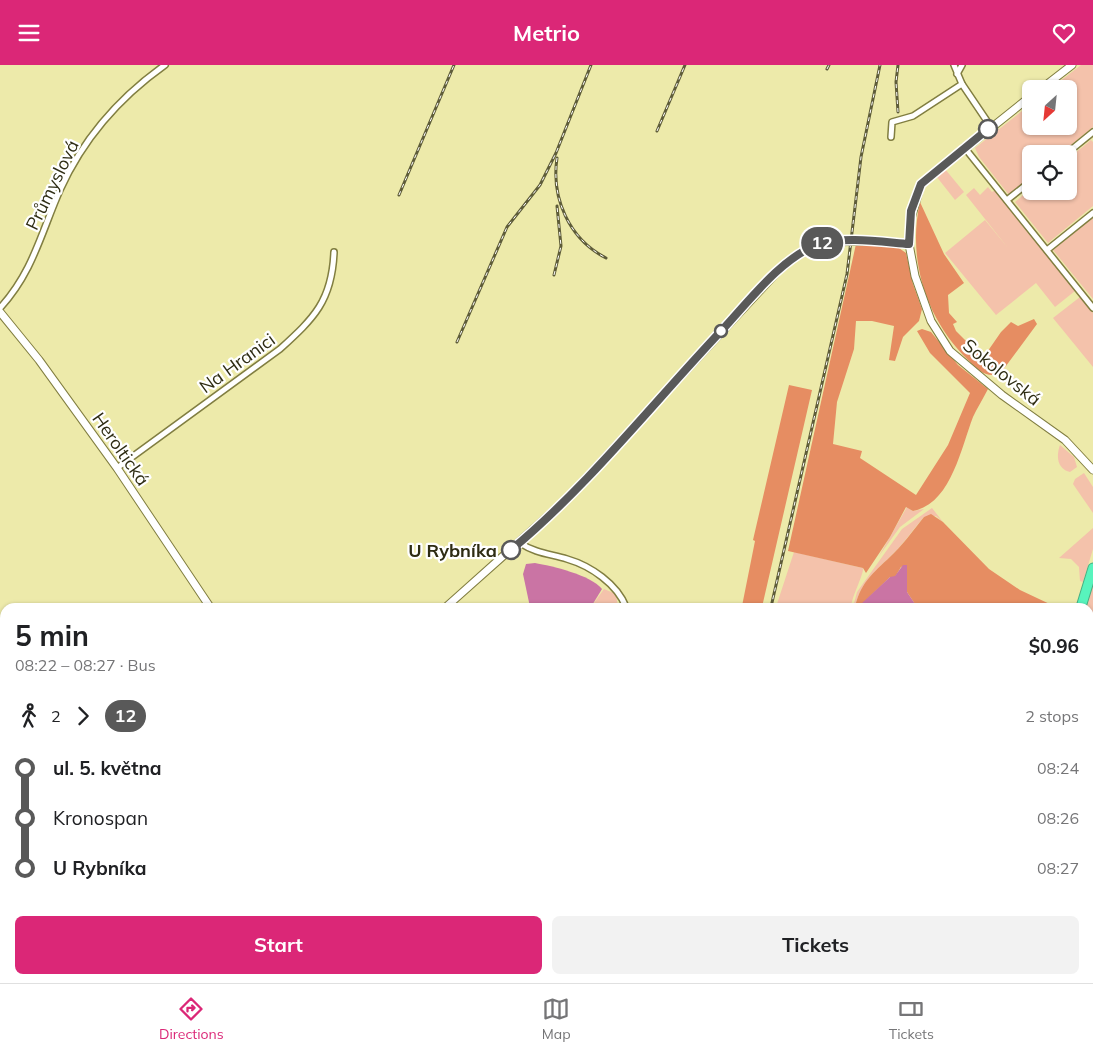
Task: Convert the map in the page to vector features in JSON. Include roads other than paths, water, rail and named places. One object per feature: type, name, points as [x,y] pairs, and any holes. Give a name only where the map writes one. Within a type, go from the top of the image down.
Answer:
[{"type":"highway","points":[[1082,603],[1093,568]]},
{"type":"street","name":"Průmyslová","points":[[0,308],[15,292],[26,275],[61,188],[86,143],[120,103],[142,81],[165,65]]},
{"type":"street","points":[[954,65],[962,84],[991,127]]},
{"type":"street","points":[[957,74],[962,65]]},
{"type":"street","points":[[1053,80],[1072,65]]},
{"type":"street","points":[[891,137],[892,121],[913,116],[962,84]]},
{"type":"street","name":"Sokolovská","points":[[1022,103],[964,147],[921,184],[911,211],[909,244],[915,276],[931,321],[950,351],[1002,395],[1065,439],[1093,470]]},
{"type":"street","points":[[1077,145],[1093,132]]},
{"type":"street","points":[[964,147],[1093,308]]},
{"type":"street","points":[[1008,201],[1022,189]]},
{"type":"street","points":[[1047,250],[1093,213]]},
{"type":"street","points":[[451,603],[567,499],[778,271],[801,252],[829,242],[870,241],[909,244]]},
{"type":"street","name":"Na Hranici","points":[[117,468],[280,349],[301,330],[314,317],[328,292],[334,272],[334,252]]},
{"type":"street","name":"Heroltická","points":[[0,312],[39,360],[117,468],[207,603]]},
{"type":"street","points":[[520,543],[536,553],[571,560],[603,578],[616,588],[624,603]]},
{"type":"railway","points":[[399,195],[454,65]]},
{"type":"railway","points":[[457,342],[507,227],[540,185],[556,153],[591,65]]},
{"type":"railway","points":[[657,131],[685,65]]},
{"type":"railway","points":[[827,69],[829,65]]},
{"type":"railway","points":[[772,603],[847,274],[861,157],[880,65]]},
{"type":"railway","points":[[898,65],[896,82],[898,112]]},
{"type":"railway","points":[[557,158],[557,188],[565,216],[582,240],[606,258]]},
{"type":"railway","points":[[554,275],[561,246],[557,206]]},
{"type":"place","name":"U Rybníka","points":[[511,550]]}]
